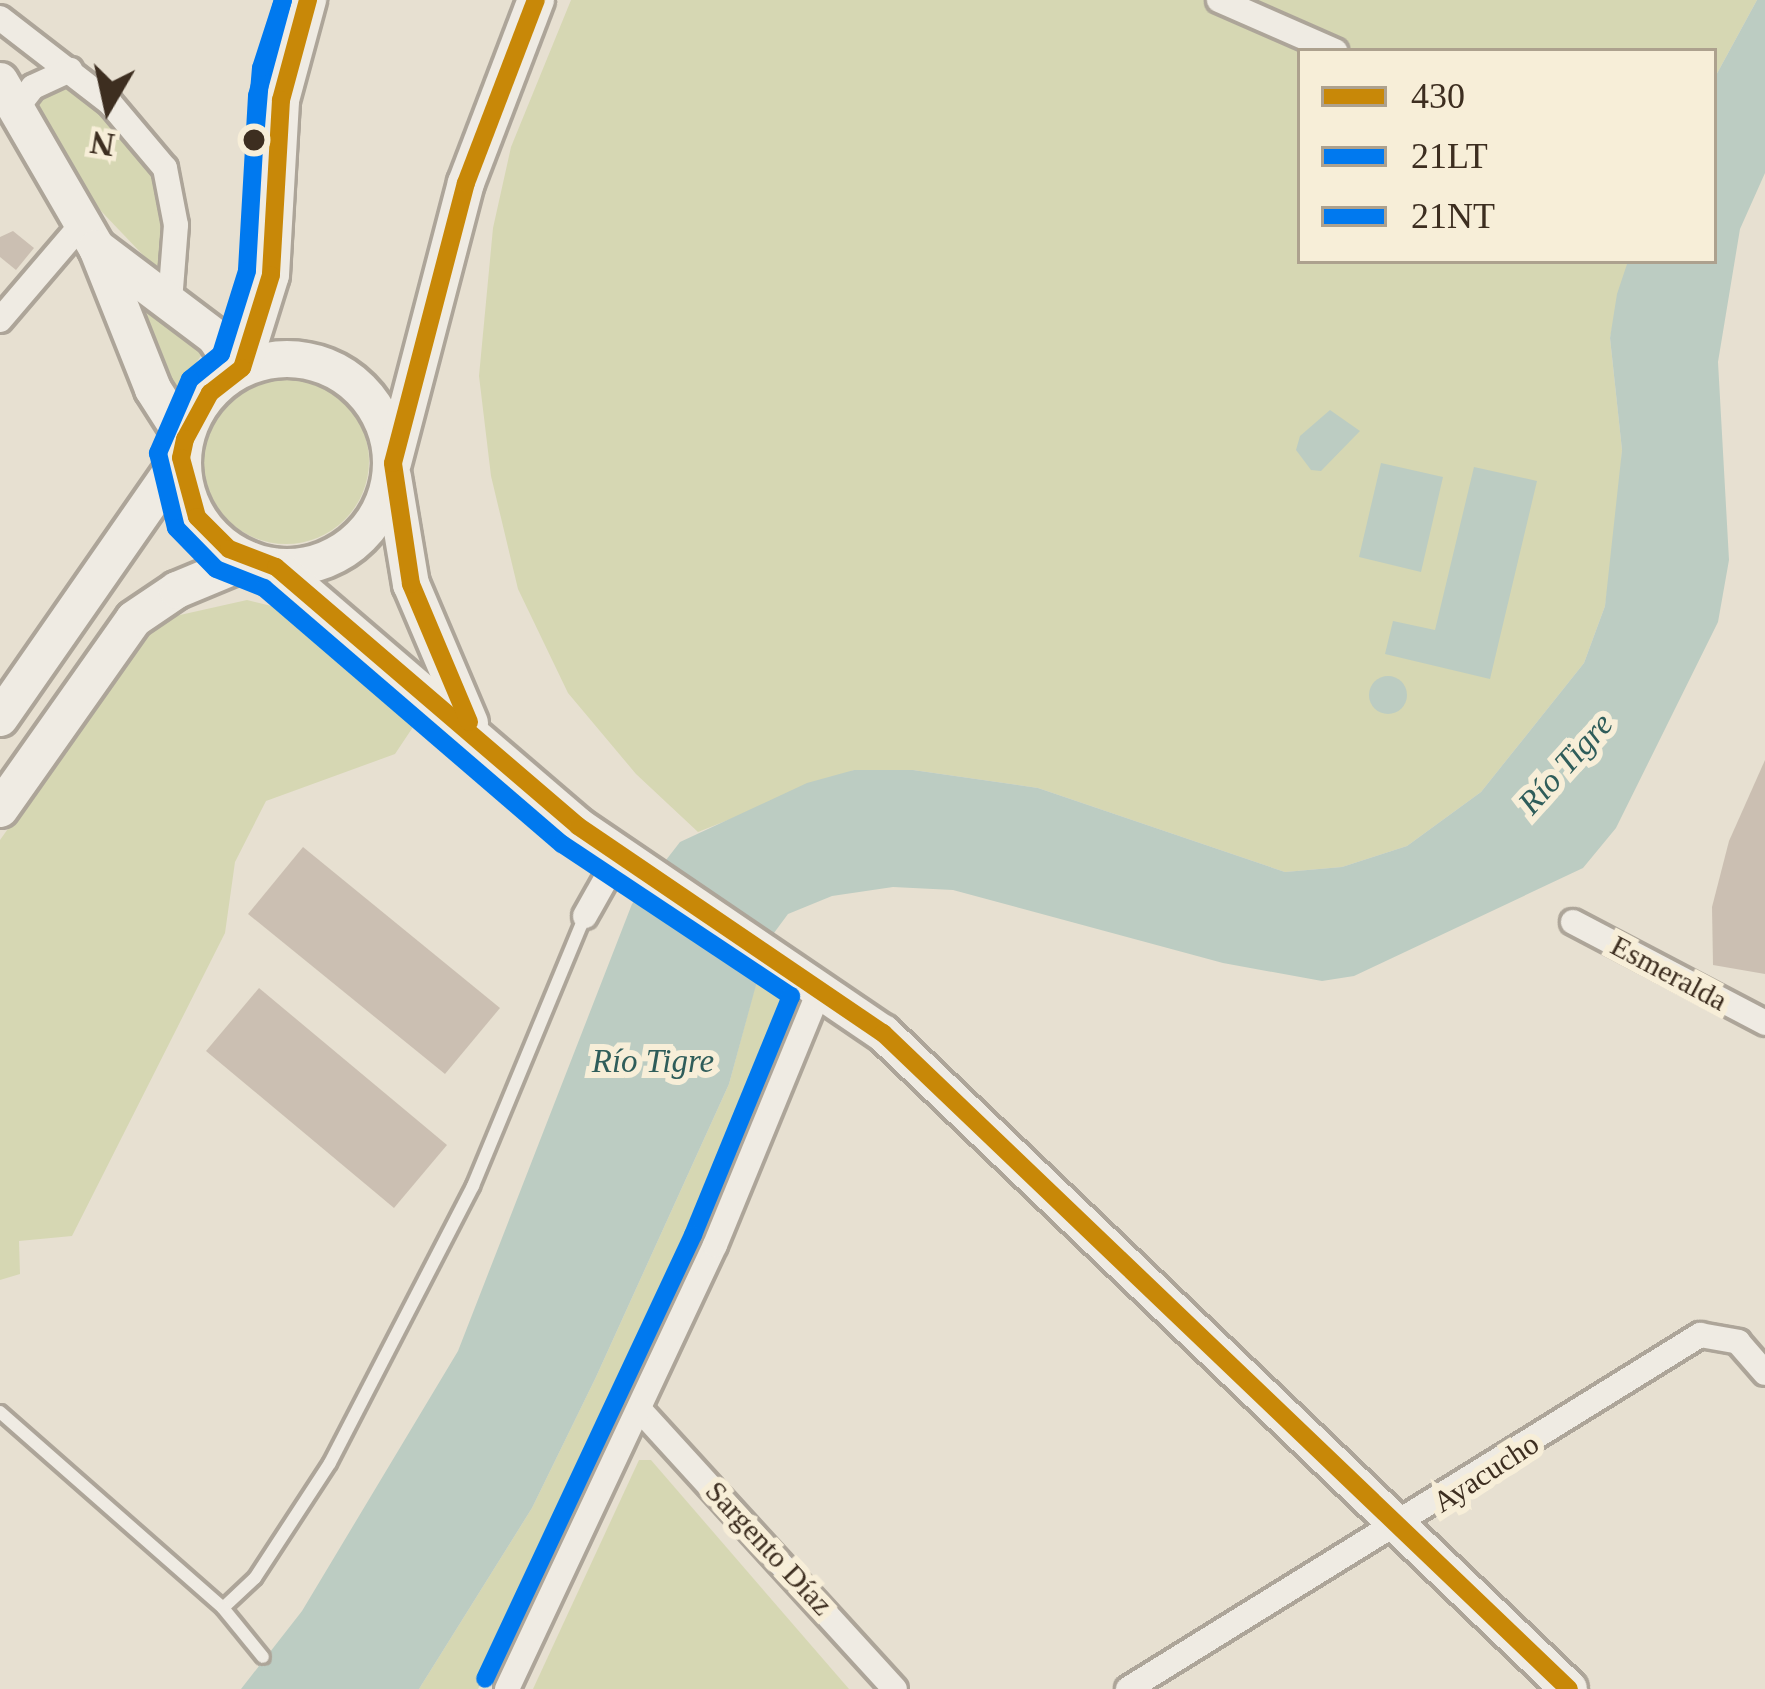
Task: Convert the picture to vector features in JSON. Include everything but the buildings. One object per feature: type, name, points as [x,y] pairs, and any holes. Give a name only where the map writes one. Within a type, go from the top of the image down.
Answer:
[{"type":"main road","points":[[239,369],[271,275],[281,100],[308,0]]},
{"type":"main road","points":[[0,809],[134,619],[177,590],[263,563],[327,559],[349,546],[382,506],[459,204],[536,0]]},
{"type":"main road","points":[[7,96],[89,236],[183,449],[197,517],[263,563],[484,747],[632,862],[883,1033],[1569,1689]]},
{"type":"main road","points":[[89,236],[215,337],[239,369]]},
{"type":"main road","points":[[0,718],[183,449],[210,393],[239,369],[297,360],[343,376],[376,411],[431,644],[484,747]]},
{"type":"street","points":[[1219,0],[1328,48]]},
{"type":"street","points":[[0,18],[70,70],[165,168],[176,225],[170,301]]},
{"type":"street","points":[[7,96],[70,70]]},
{"type":"street","points":[[0,320],[89,236]]},
{"type":"street","points":[[585,916],[632,862]]},
{"type":"street","name":"Esmeralda","points":[[1573,922],[1765,1024]]},
{"type":"street","points":[[507,1689],[640,1410],[821,987]]},
{"type":"street","name":"Ayacucho","points":[[1128,1689],[1398,1527],[1682,1345],[1720,1334],[1765,1373]]},
{"type":"street","name":"Sargento Díaz","points":[[640,1410],[895,1689]]},
{"type":"lane","points":[[223,1609],[255,1578],[330,1463],[472,1186],[585,916]]},
{"type":"lane","points":[[0,1412],[223,1609],[263,1657]]},
{"type":"green space","points":[[571,0],[1757,0],[1717,73],[1717,48],[1297,48],[1297,264],[1627,264],[1610,338],[1622,450],[1616,533],[1605,606],[1584,663],[1481,792],[1407,846],[1342,867],[1285,872],[1038,788],[913,770],[854,770],[698,832],[636,774],[568,693],[518,589],[491,476],[479,376],[493,228],[511,147]]},
{"type":"green space","points":[[67,85],[111,117],[153,164],[167,200],[163,276],[80,189],[36,111],[40,89]]},
{"type":"green space","points":[[132,303],[205,350],[175,393]]},
{"type":"green space","points":[[286,378],[318,385],[344,403],[362,429],[369,461],[362,493],[344,519],[318,537],[286,544],[254,537],[228,519],[210,493],[203,461],[210,429],[228,403],[254,385]]},
{"type":"green space","points":[[247,600],[288,610],[328,638],[417,721],[395,754],[266,801],[235,862],[225,933],[72,1236],[19,1241],[20,1274],[0,1280],[0,840],[142,640],[171,617]]},
{"type":"green space","points":[[756,983],[799,1010],[743,1140],[731,1140],[693,1222],[701,1238],[597,1457],[582,1458],[542,1539],[540,1567],[478,1689],[419,1689],[532,1508],[596,1377],[729,1084]]},
{"type":"green space","points":[[639,1460],[651,1460],[849,1689],[533,1689]]},
{"type":"water","name":"Río Tigre","points":[[1757,0],[1765,0],[1765,173],[1740,229],[1718,362],[1729,560],[1718,622],[1616,828],[1583,868],[1354,976],[1322,981],[1223,963],[953,890],[893,887],[832,896],[788,914],[768,941],[729,1084],[596,1377],[532,1508],[419,1689],[241,1689],[302,1611],[458,1351],[632,904],[680,842],[807,783],[854,770],[913,770],[1038,788],[1285,872],[1342,867],[1407,846],[1481,792],[1584,663],[1605,606],[1622,450],[1610,338],[1617,294],[1627,264],[1717,264],[1717,73]]},
{"type":"water","points":[[1330,410],[1360,431],[1321,471],[1311,470],[1296,450],[1300,436]]},
{"type":"water","points":[[1381,463],[1443,477],[1421,572],[1359,557]]},
{"type":"water","points":[[1474,467],[1537,481],[1490,679],[1385,654],[1393,621],[1435,630]]},
{"type":"water","points":[[1388,676],[1401,682],[1407,695],[1401,708],[1388,714],[1375,708],[1369,695],[1375,682]]},
{"type":"transit line","name":"21LT","points":[[283,0],[257,96],[247,271],[221,354],[190,379],[158,453],[176,528],[216,569],[264,588],[562,844],[791,996],[693,1235],[485,1679]]},
{"type":"transit line","name":"21NT","points":[[255,139],[261,68],[283,0]]},
{"type":"transit line","name":"430","points":[[308,0],[281,100],[271,275],[242,368],[210,393],[185,439],[181,458],[197,517],[229,549],[276,567],[578,826],[883,1033],[1569,1689]]},
{"type":"transit line","name":"430","points":[[469,722],[411,584],[393,463],[466,183],[536,0]]}]
